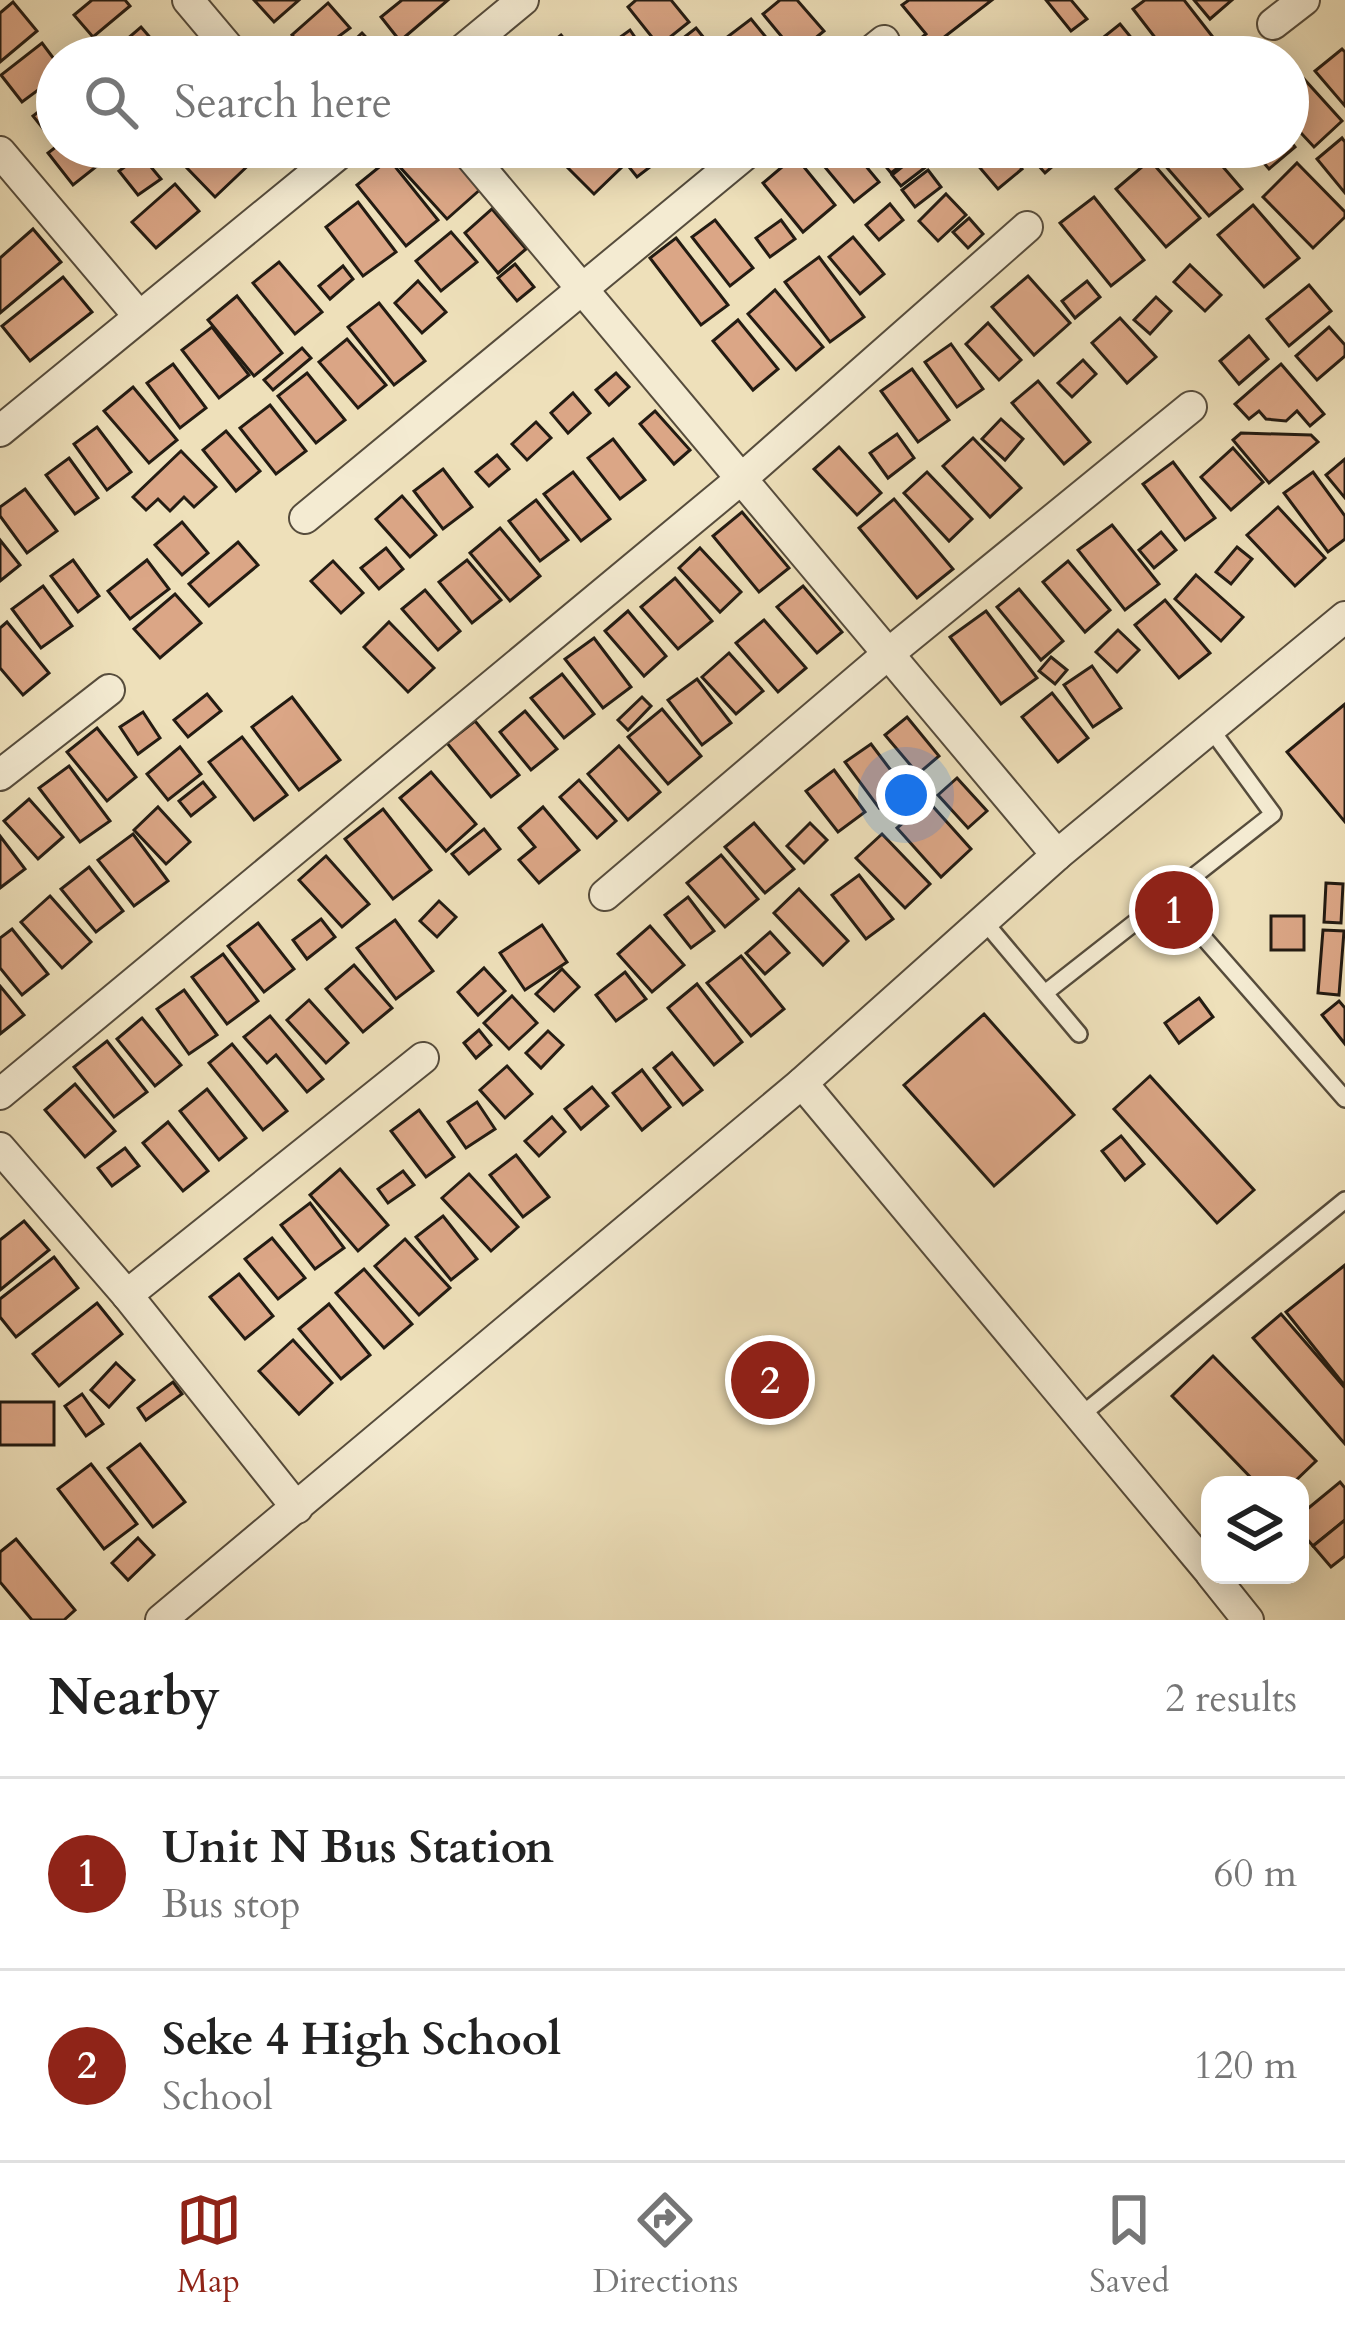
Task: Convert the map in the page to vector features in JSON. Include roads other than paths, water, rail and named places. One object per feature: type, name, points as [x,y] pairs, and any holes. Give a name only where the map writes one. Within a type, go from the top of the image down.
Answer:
[{"type":"street","points":[[188,0],[218,36]]},
{"type":"street","points":[[1273,25],[1304,0]]},
{"type":"street","points":[[475,36],[504,6]]},
{"type":"street","points":[[0,152],[138,315]]},
{"type":"street","points":[[0,431],[310,168]]},
{"type":"street","points":[[480,168],[1057,855]]},
{"type":"street","points":[[305,518],[728,168]]},
{"type":"street","points":[[0,1094],[741,479],[1027,227]]},
{"type":"street","points":[[605,895],[888,654],[1191,407]]},
{"type":"street","points":[[160,1620],[802,1083],[1057,855],[1210,728],[1340,630]]},
{"type":"street","points":[[0,775],[109,690]]},
{"type":"street","points":[[127,1295],[423,1058]]},
{"type":"street","points":[[802,1083],[1201,1562]]},
{"type":"street","points":[[0,1148],[127,1295],[297,1508]]},
{"type":"street","points":[[1219,1584],[1248,1620]]},
{"type":"lane","points":[[1045,993],[1274,814],[1210,728]]},
{"type":"lane","points":[[1168,897],[1345,1099]]},
{"type":"lane","points":[[983,920],[1079,1034]]},
{"type":"lane","points":[[1081,1416],[1345,1200]]},
{"type":"place","name":"Unit N Bus Station","points":[[1174,910]]},
{"type":"place","name":"Seke 4 High School","points":[[770,1380]]}]
